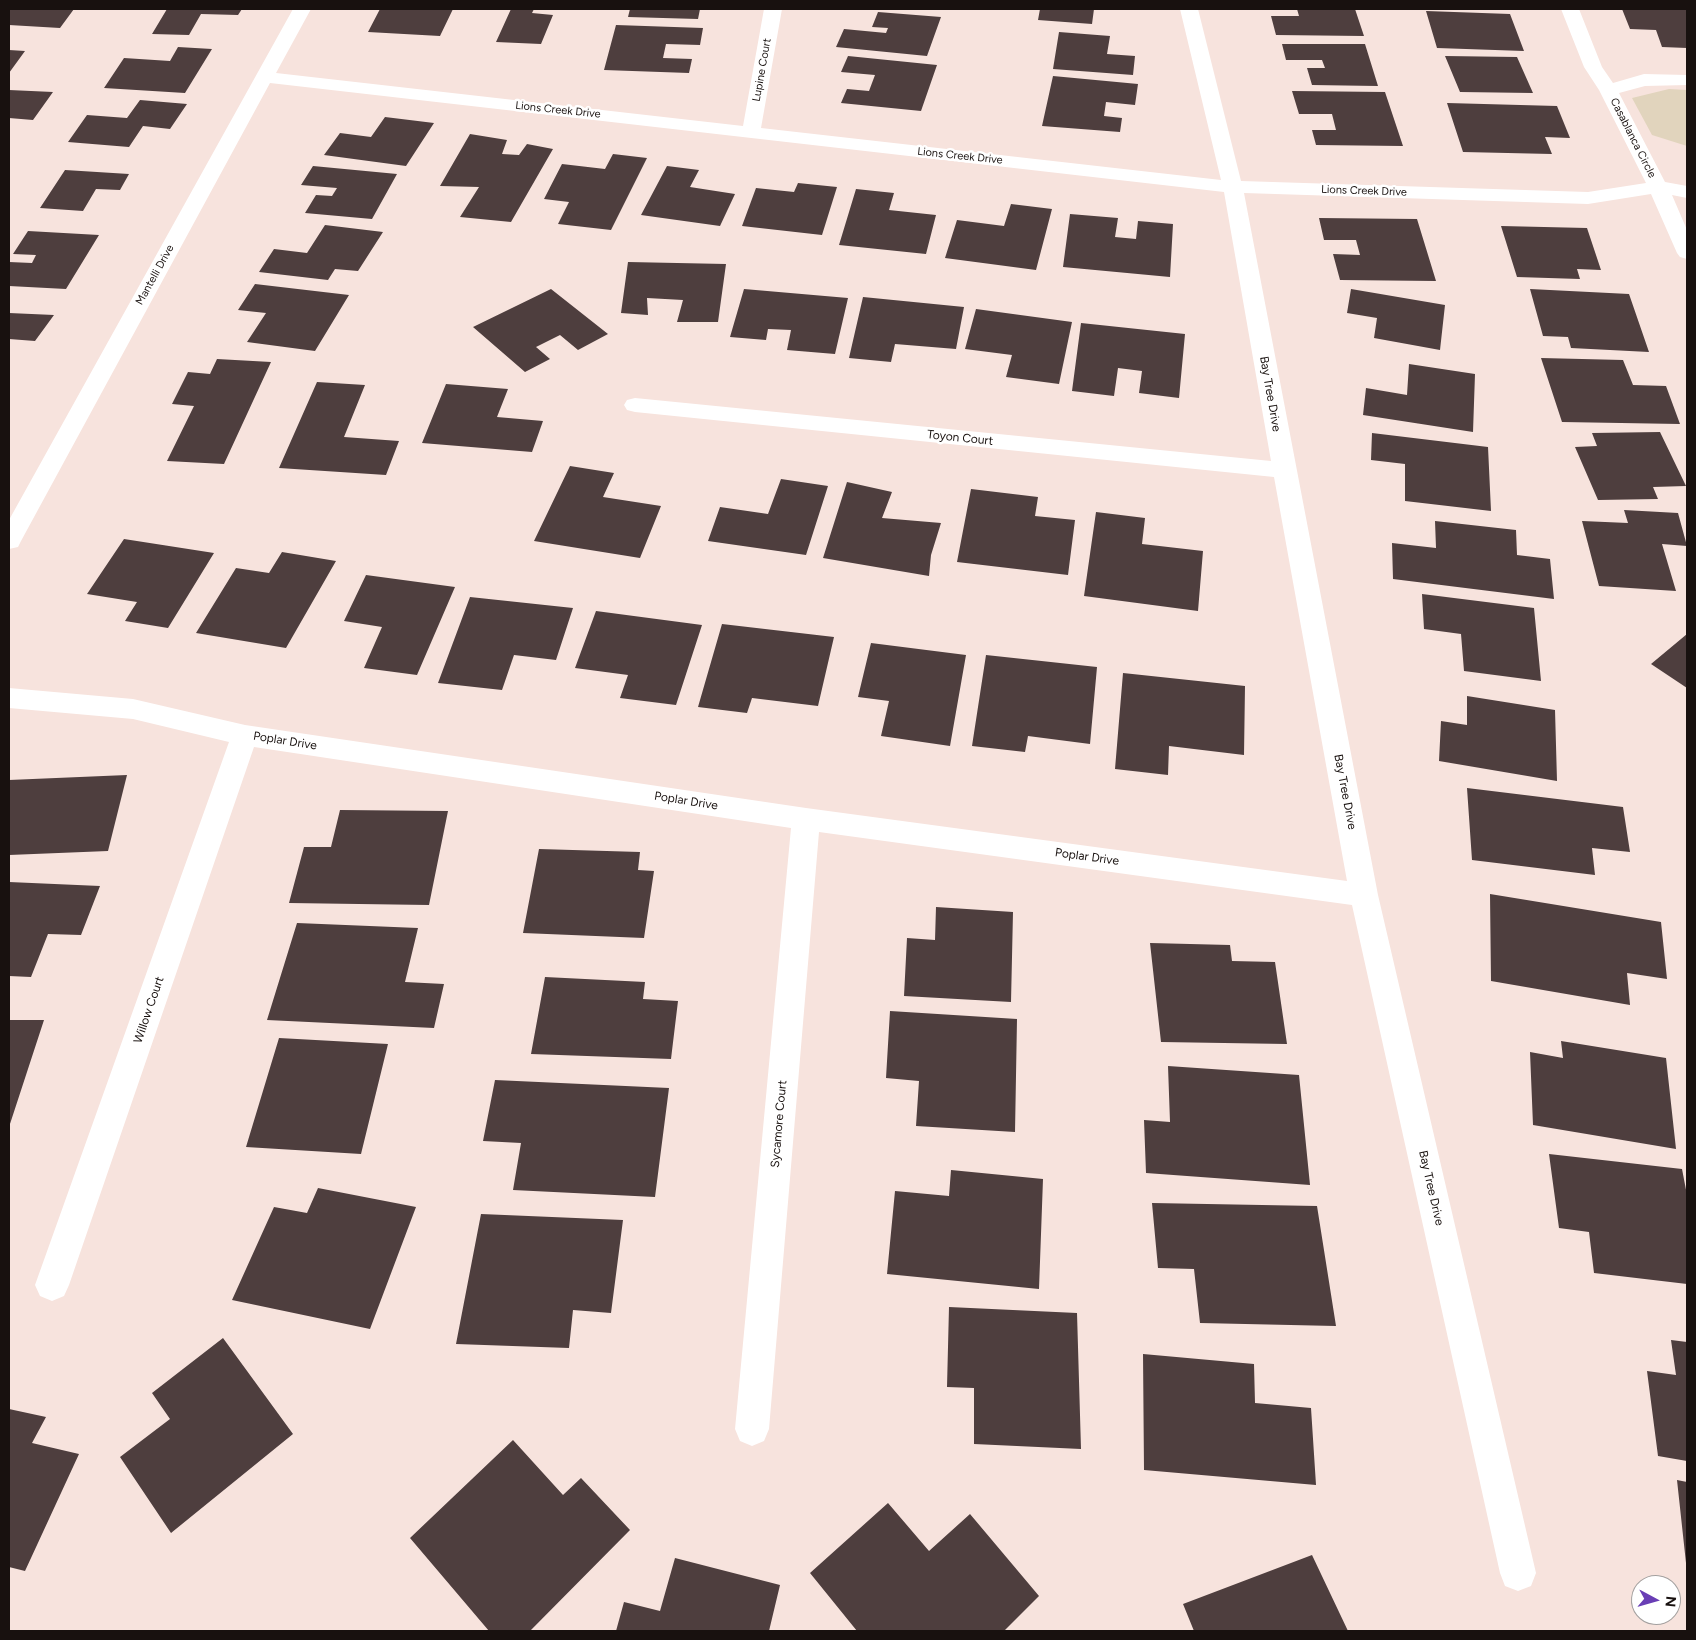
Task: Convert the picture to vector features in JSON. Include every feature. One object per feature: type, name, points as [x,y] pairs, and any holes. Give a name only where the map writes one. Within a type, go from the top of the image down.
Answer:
[{"type":"street","name":"Mantelli Drive","points":[[9,541],[302,9]]},
{"type":"street","name":"Lupine Court","points":[[751,132],[773,9]]},
{"type":"street","name":"Bay Tree Drive","points":[[1189,9],[1233,186],[1364,895],[1518,1573]]},
{"type":"street","name":"Casablanca Circle","points":[[1570,9],[1593,67],[1608,90],[1658,187],[1687,192]]},
{"type":"street","name":"Lions Creek Drive","points":[[264,78],[1233,186],[1588,198],[1658,187]]},
{"type":"street","name":"Casablanca Circle","points":[[1608,90],[1644,80],[1687,80]]},
{"type":"street","points":[[1658,187],[1687,253]]},
{"type":"street","name":"Toyon Court","points":[[636,405],[1284,470]]},
{"type":"street","name":"Poplar Drive","points":[[9,698],[133,709],[245,735],[806,819],[1364,895]]},
{"type":"street","name":"Willow Court","points":[[52,1285],[245,735]]},
{"type":"street","name":"Sycamore Court","points":[[752,1429],[806,819]]},
{"type":"shaded area","points":[[1669,89],[1687,90],[1687,146],[1652,135],[1632,98]]},
{"type":"building","points":[[9,9],[74,9],[60,28],[9,25]]},
{"type":"building","points":[[167,9],[242,9],[238,15],[201,14],[189,35],[152,34]]},
{"type":"building","points":[[380,9],[453,9],[440,36],[368,32]]},
{"type":"building","points":[[511,9],[534,9],[532,13],[553,15],[541,44],[496,42]]},
{"type":"building","points":[[630,9],[700,9],[698,19],[628,17]]},
{"type":"building","points":[[1040,9],[1094,9],[1092,24],[1038,20]]},
{"type":"building","points":[[1297,9],[1355,9],[1364,36],[1276,35],[1271,16],[1299,16]]},
{"type":"building","points":[[1622,9],[1687,9],[1687,48],[1662,47],[1656,30],[1630,29]]},
{"type":"building","points":[[1426,11],[1510,14],[1524,51],[1437,48]]},
{"type":"building","points":[[878,12],[941,17],[927,56],[836,47],[844,29],[886,33],[888,28],[872,27]]},
{"type":"building","points":[[616,25],[703,28],[700,45],[666,44],[663,58],[692,59],[689,73],[604,70]]},
{"type":"building","points":[[1059,32],[1110,36],[1107,54],[1135,56],[1133,75],[1053,69]]},
{"type":"building","points":[[1282,44],[1365,44],[1378,86],[1312,85],[1307,68],[1325,68],[1322,60],[1286,60]]},
{"type":"building","points":[[178,47],[212,49],[185,93],[104,88],[124,58],[170,61]]},
{"type":"building","points":[[9,50],[25,51],[9,73]]},
{"type":"building","points":[[848,56],[937,65],[921,111],[841,103],[847,89],[869,91],[875,75],[841,72]]},
{"type":"building","points":[[1445,56],[1517,57],[1533,93],[1460,92]]},
{"type":"building","points":[[1053,76],[1138,84],[1135,105],[1106,102],[1104,116],[1122,118],[1120,132],[1042,126]]},
{"type":"building","points":[[9,90],[53,92],[33,120],[9,118]]},
{"type":"building","points":[[1292,91],[1385,92],[1403,146],[1316,145],[1312,130],[1336,130],[1332,114],[1299,114]]},
{"type":"building","points":[[140,100],[187,104],[170,129],[143,126],[129,147],[68,142],[87,115],[127,118]]},
{"type":"building","points":[[1447,103],[1557,106],[1570,138],[1545,137],[1552,154],[1463,152]]},
{"type":"building","points":[[385,117],[434,123],[406,166],[324,155],[340,133],[371,137]]},
{"type":"building","points":[[470,134],[507,140],[502,154],[519,155],[527,144],[553,149],[511,222],[460,217],[479,187],[440,186]]},
{"type":"building","points":[[613,154],[647,158],[611,230],[558,224],[569,202],[544,199],[562,164],[605,169]]},
{"type":"building","points":[[313,166],[397,174],[372,219],[305,213],[316,195],[332,196],[337,188],[301,185]]},
{"type":"building","points":[[667,166],[699,170],[690,187],[735,194],[720,226],[641,215]]},
{"type":"building","points":[[65,170],[129,174],[120,190],[96,189],[83,211],[40,208]]},
{"type":"building","points":[[798,183],[837,187],[822,235],[742,226],[756,188],[794,192]]},
{"type":"building","points":[[856,189],[894,193],[889,210],[936,215],[926,254],[839,245]]},
{"type":"building","points":[[1011,204],[1052,209],[1036,270],[945,258],[957,220],[1004,226]]},
{"type":"building","points":[[1070,214],[1118,218],[1115,237],[1136,239],[1138,221],[1173,224],[1170,277],[1063,267]]},
{"type":"building","points":[[1319,218],[1417,219],[1436,281],[1340,280],[1333,254],[1360,255],[1356,240],[1324,240]]},
{"type":"building","points":[[325,225],[383,232],[358,271],[335,269],[328,280],[259,272],[274,249],[307,253]]},
{"type":"building","points":[[1501,226],[1587,228],[1601,270],[1577,269],[1580,279],[1517,277]]},
{"type":"building","points":[[28,231],[99,235],[66,289],[9,286],[9,262],[32,263],[36,255],[13,254]]},
{"type":"building","points":[[628,262],[726,264],[718,322],[677,322],[683,300],[647,298],[648,315],[621,313]]},
{"type":"building","points":[[255,284],[349,295],[315,351],[247,342],[266,313],[238,310]]},
{"type":"building","points":[[551,289],[608,334],[578,350],[560,335],[536,347],[550,359],[525,372],[473,327]]},
{"type":"building","points":[[744,289],[848,298],[835,354],[787,350],[791,330],[768,329],[766,340],[730,337]]},
{"type":"building","points":[[1351,289],[1445,305],[1440,350],[1374,338],[1377,318],[1347,313]]},
{"type":"building","points":[[1530,289],[1629,294],[1649,352],[1571,348],[1568,337],[1543,336]]},
{"type":"building","points":[[863,297],[964,307],[956,349],[895,344],[891,362],[849,358]]},
{"type":"building","points":[[976,309],[1072,322],[1059,384],[1006,377],[1012,355],[965,349]]},
{"type":"building","points":[[9,313],[54,315],[35,341],[9,339]]},
{"type":"building","points":[[1081,323],[1185,334],[1179,398],[1139,393],[1142,371],[1118,368],[1114,396],[1072,391]]},
{"type":"building","points":[[1541,358],[1623,360],[1633,385],[1666,386],[1680,424],[1562,422]]},
{"type":"building","points":[[217,359],[271,362],[224,464],[167,461],[194,406],[172,404],[188,372],[210,374]]},
{"type":"building","points":[[1409,364],[1475,374],[1473,432],[1363,415],[1366,388],[1407,395]]},
{"type":"building","points":[[317,382],[365,385],[344,437],[399,441],[386,475],[279,468]]},
{"type":"building","points":[[446,384],[508,389],[497,417],[543,421],[532,452],[422,443]]},
{"type":"building","points":[[1660,432],[1686,486],[1653,487],[1658,499],[1598,500],[1575,447],[1597,446],[1592,433]]},
{"type":"building","points":[[1372,433],[1488,447],[1491,511],[1405,501],[1405,464],[1371,460]]},
{"type":"building","points":[[570,466],[614,473],[603,497],[661,506],[640,558],[534,541]]},
{"type":"building","points":[[781,479],[828,486],[806,555],[708,541],[720,507],[768,514]]},
{"type":"building","points":[[847,482],[892,492],[882,518],[941,523],[931,555],[929,576],[823,558]]},
{"type":"building","points":[[971,489],[1038,497],[1035,516],[1075,520],[1068,575],[957,562]]},
{"type":"building","points":[[1624,510],[1678,513],[1687,546],[1662,544],[1676,591],[1599,586],[1582,521],[1628,523]]},
{"type":"building","points":[[1096,512],[1145,518],[1142,544],[1203,551],[1198,611],[1084,596]]},
{"type":"building","points":[[1435,521],[1516,530],[1517,555],[1550,559],[1554,599],[1393,579],[1392,543],[1436,548]]},
{"type":"building","points":[[124,539],[214,553],[168,628],[125,621],[137,602],[87,594]]},
{"type":"building","points":[[282,552],[336,561],[286,648],[196,633],[236,568],[269,573]]},
{"type":"building","points":[[366,575],[455,587],[417,675],[364,668],[382,627],[344,621]]},
{"type":"building","points":[[1422,594],[1534,608],[1541,681],[1464,671],[1461,634],[1424,629]]},
{"type":"building","points":[[470,597],[573,608],[556,660],[514,655],[502,690],[438,683]]},
{"type":"building","points":[[596,611],[702,625],[676,705],[620,698],[628,675],[575,668]]},
{"type":"building","points":[[722,624],[834,637],[818,706],[752,698],[747,713],[698,707]]},
{"type":"building","points":[[1687,634],[1687,688],[1651,664]]},
{"type":"building","points":[[871,643],[966,655],[950,746],[881,736],[889,701],[858,697]]},
{"type":"building","points":[[986,655],[1097,667],[1090,744],[1028,736],[1025,752],[972,746]]},
{"type":"building","points":[[1123,673],[1245,686],[1244,755],[1169,746],[1168,775],[1115,769]]},
{"type":"building","points":[[1467,696],[1555,710],[1557,781],[1439,761],[1441,721],[1467,725]]},
{"type":"building","points":[[127,775],[108,851],[9,855],[9,780]]},
{"type":"building","points":[[1467,788],[1623,807],[1630,852],[1592,848],[1595,875],[1472,860]]},
{"type":"building","points":[[340,810],[448,811],[429,905],[289,903],[304,847],[331,847]]},
{"type":"building","points":[[539,849],[640,852],[638,870],[654,871],[644,938],[523,933]]},
{"type":"building","points":[[9,882],[100,886],[81,935],[48,934],[31,977],[9,976]]},
{"type":"building","points":[[1490,894],[1661,922],[1667,979],[1627,973],[1630,1005],[1491,981]]},
{"type":"building","points":[[936,907],[1013,912],[1011,1002],[904,996],[907,938],[935,940]]},
{"type":"building","points":[[297,923],[418,928],[405,982],[444,984],[434,1028],[267,1020]]},
{"type":"building","points":[[1150,943],[1230,945],[1232,961],[1275,962],[1287,1044],[1161,1042]]},
{"type":"building","points":[[545,977],[645,982],[643,999],[678,1001],[671,1059],[531,1054]]},
{"type":"building","points":[[890,1011],[1017,1019],[1015,1132],[916,1126],[919,1081],[886,1078]]},
{"type":"building","points":[[9,1020],[44,1020],[9,1127]]},
{"type":"building","points":[[279,1038],[388,1044],[361,1154],[246,1147]]},
{"type":"building","points":[[1561,1041],[1666,1058],[1676,1149],[1533,1125],[1530,1052],[1563,1058]]},
{"type":"building","points":[[1168,1066],[1299,1075],[1310,1185],[1146,1173],[1144,1120],[1170,1122]]},
{"type":"building","points":[[495,1080],[669,1088],[655,1197],[513,1190],[521,1143],[483,1141]]},
{"type":"building","points":[[1549,1154],[1682,1169],[1687,1195],[1687,1284],[1594,1273],[1589,1232],[1559,1228]]},
{"type":"building","points":[[951,1170],[1043,1179],[1039,1289],[887,1274],[895,1191],[949,1196]]},
{"type":"building","points":[[318,1188],[416,1207],[370,1329],[232,1300],[274,1207],[307,1213]]},
{"type":"building","points":[[1152,1203],[1317,1206],[1336,1326],[1200,1323],[1194,1269],[1158,1268]]},
{"type":"building","points":[[481,1214],[623,1220],[611,1313],[573,1310],[569,1348],[456,1344]]},
{"type":"building","points":[[949,1307],[1077,1313],[1081,1449],[974,1444],[974,1388],[947,1387]]},
{"type":"building","points":[[223,1338],[293,1434],[171,1533],[120,1457],[170,1419],[152,1393]]},
{"type":"building","points":[[1671,1340],[1687,1342],[1687,1461],[1658,1456],[1647,1371],[1676,1375]]},
{"type":"building","points":[[1143,1354],[1254,1364],[1255,1403],[1311,1408],[1316,1485],[1144,1470]]},
{"type":"building","points":[[9,1409],[46,1417],[32,1443],[79,1454],[25,1571],[9,1567]]},
{"type":"building","points":[[513,1440],[563,1495],[581,1478],[630,1530],[530,1631],[489,1631],[410,1538]]},
{"type":"building","points":[[1677,1480],[1687,1482],[1687,1563],[1686,1563]]},
{"type":"building","points":[[888,1503],[929,1551],[970,1514],[1039,1596],[1004,1631],[857,1631],[810,1573]]},
{"type":"building","points":[[1312,1555],[1348,1631],[1194,1631],[1183,1604]]},
{"type":"building","points":[[675,1558],[780,1585],[769,1631],[616,1631],[624,1602],[660,1611]]}]
